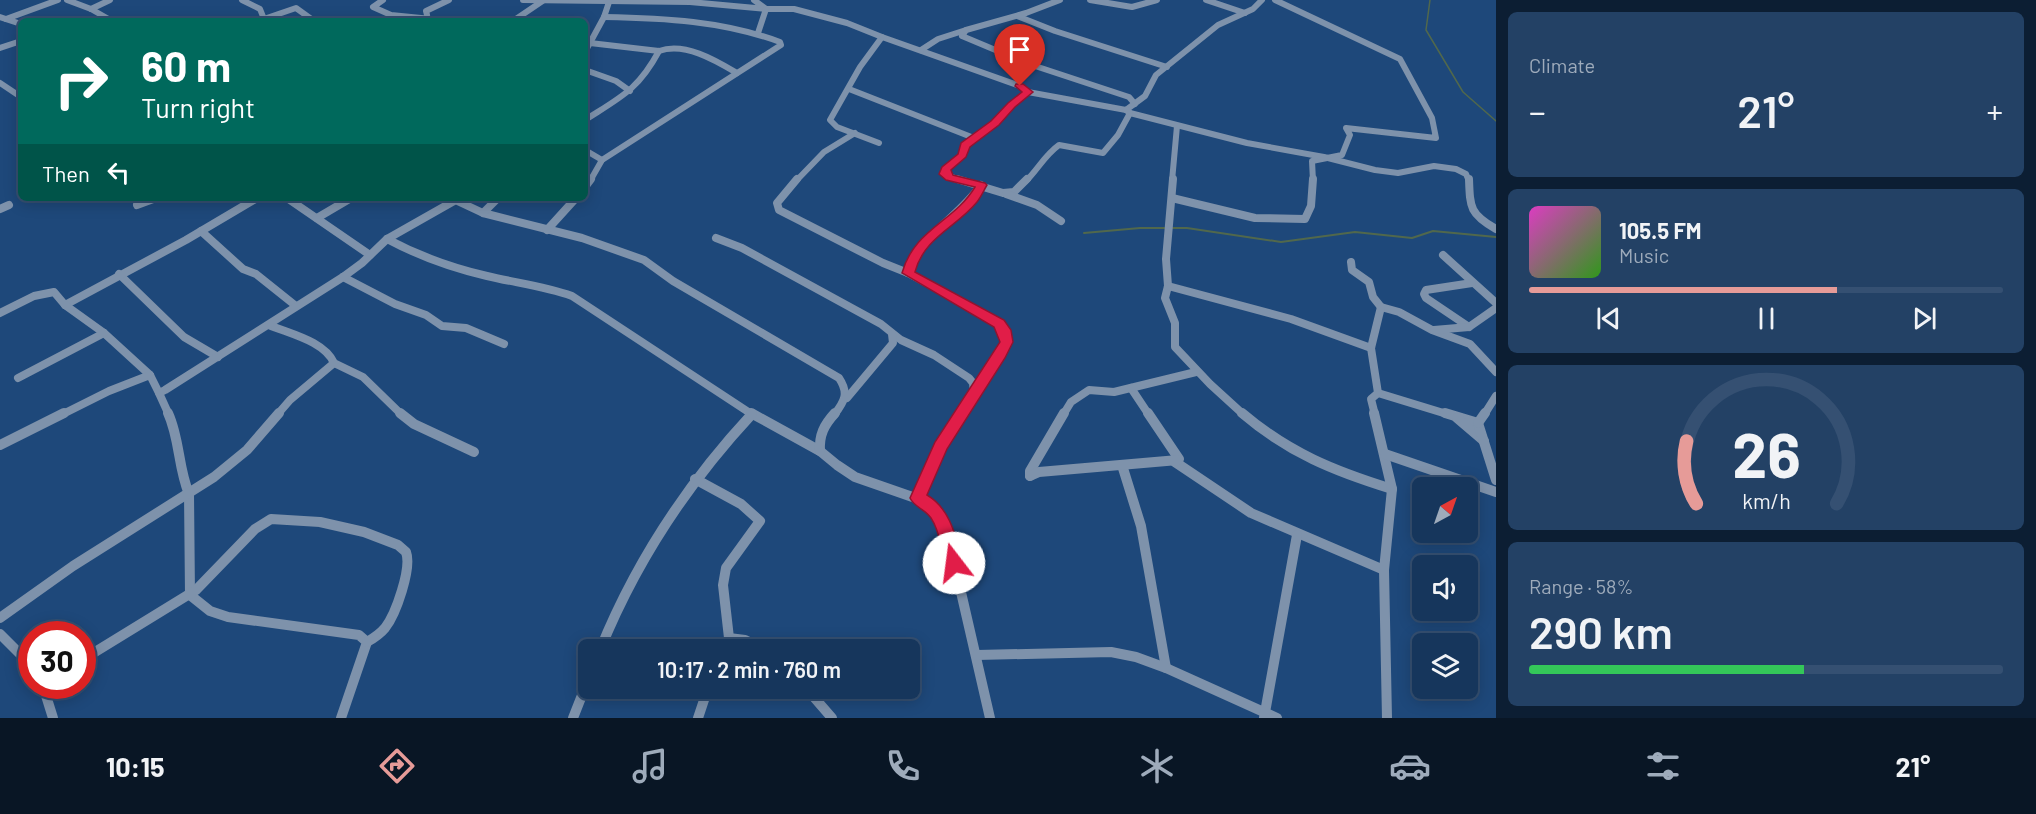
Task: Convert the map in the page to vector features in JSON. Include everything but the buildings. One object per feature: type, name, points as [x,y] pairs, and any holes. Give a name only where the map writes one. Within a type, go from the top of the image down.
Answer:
[{"type":"street","points":[[3,18],[58,0]]},
{"type":"street","points":[[67,0],[91,9],[106,18]]},
{"type":"street","points":[[91,9],[110,0]]},
{"type":"street","points":[[242,0],[262,10],[261,18]]},
{"type":"street","points":[[253,4],[261,0]]},
{"type":"street","points":[[383,0],[373,7],[394,16],[427,15],[439,18]]},
{"type":"street","points":[[427,15],[426,11],[449,0]]},
{"type":"street","points":[[523,0],[690,2],[766,9],[794,9],[848,24],[1020,86],[1028,92],[1128,111],[1247,143],[1398,173],[1434,166],[1456,169],[1466,174],[1469,179],[1470,206],[1474,213],[1480,220],[1496,229]]},
{"type":"street","points":[[754,0],[766,9]]},
{"type":"street","points":[[792,0],[794,9]]},
{"type":"street","points":[[921,50],[938,39],[1017,16],[1026,16],[1060,0]]},
{"type":"street","points":[[1090,0],[1131,8],[1145,6],[1157,0]]},
{"type":"street","points":[[1206,0],[1245,13]]},
{"type":"street","points":[[1003,193],[1018,190],[1035,172],[1042,160],[1059,145],[1103,153],[1118,135],[1128,111],[1145,96],[1156,75],[1218,25],[1245,13],[1262,0]]},
{"type":"street","points":[[1275,0],[1401,59],[1432,118],[1436,138],[1419,133],[1406,135],[1346,128],[1350,135],[1342,155],[1345,163]]},
{"type":"street","points":[[519,18],[543,1]]},
{"type":"street","points":[[588,47],[592,29],[604,17],[609,2]]},
{"type":"street","points":[[267,18],[296,8],[310,18]]},
{"type":"street","points":[[758,33],[766,9]]},
{"type":"street","points":[[1026,16],[1055,31],[1158,62],[1167,67]]},
{"type":"street","points":[[588,183],[602,160],[781,45],[780,42],[758,33],[683,20],[604,17]]},
{"type":"street","points":[[3,18],[18,23]]},
{"type":"street","points":[[966,30],[962,36],[968,40],[1029,64],[1122,94],[1133,99],[1135,104]]},
{"type":"street","points":[[879,143],[837,127],[830,120],[860,67],[882,37]]},
{"type":"street","points":[[0,48],[18,42]]},
{"type":"street","points":[[590,43],[659,51],[670,48],[695,54],[737,73]]},
{"type":"street","points":[[588,118],[630,91],[650,70],[659,51]]},
{"type":"street","points":[[588,71],[616,81],[630,91]]},
{"type":"street","points":[[616,81],[639,82]]},
{"type":"street","points":[[1,86],[18,95]]},
{"type":"street","points":[[849,88],[974,138]]},
{"type":"street","points":[[1028,92],[1011,105],[995,123],[965,146],[963,155],[946,169],[945,174],[1036,205],[1062,221]]},
{"type":"street","points":[[1178,126],[1166,259],[1168,286],[1165,298],[1175,323],[1175,347],[1220,396],[1294,451],[1336,471],[1392,489]]},
{"type":"street","points":[[855,133],[841,138],[811,165],[777,203],[779,210],[883,263],[908,273],[988,316],[999,323],[1004,330],[1006,342],[1004,348],[940,446],[918,498]]},
{"type":"street","points":[[588,152],[602,160]]},
{"type":"street","points":[[1172,198],[1289,222],[1305,219],[1308,215],[1312,192],[1312,161],[1342,155]]},
{"type":"street","points":[[908,273],[913,257],[923,244],[973,200],[981,185]]},
{"type":"street","points":[[137,205],[148,201]]},
{"type":"street","points":[[65,305],[252,201]]},
{"type":"street","points":[[292,201],[370,255]]},
{"type":"street","points":[[317,218],[346,201]]},
{"type":"street","points":[[159,393],[343,277],[387,239],[449,201]]},
{"type":"street","points":[[456,201],[483,213],[582,238],[644,260],[673,281],[839,378],[848,390],[843,403]]},
{"type":"street","points":[[483,213],[495,201]]},
{"type":"street","points":[[547,230],[573,201]]},
{"type":"street","points":[[0,209],[9,205]]},
{"type":"street","points":[[201,231],[243,269],[256,274],[296,306]]},
{"type":"street","points":[[716,238],[742,248],[881,324],[892,334],[934,355],[969,378],[974,383],[974,394]]},
{"type":"street","points":[[387,239],[410,252],[436,262],[584,301],[606,320],[752,414],[820,451],[828,460],[854,477],[918,498],[930,505],[945,528],[977,655],[990,718]]},
{"type":"street","points":[[1432,330],[1469,327],[1496,305],[1443,255]]},
{"type":"street","points":[[1351,262],[1352,270],[1369,282],[1373,297],[1381,307],[1399,312],[1432,330],[1470,344],[1496,372]]},
{"type":"street","points":[[119,274],[184,337],[218,357]]},
{"type":"street","points":[[343,277],[395,304],[426,315],[442,326],[466,328],[504,344]]},
{"type":"street","points":[[1469,327],[1426,298],[1424,294],[1426,290],[1472,284]]},
{"type":"street","points":[[1168,286],[1291,319],[1371,348]]},
{"type":"street","points":[[0,313],[34,296],[54,292],[65,305],[104,333],[150,375],[176,430],[183,480],[189,494],[190,595]]},
{"type":"street","points":[[1378,393],[1371,348],[1381,307]]},
{"type":"street","points":[[268,325],[320,347],[330,354],[334,363],[363,376],[414,424],[474,452]]},
{"type":"street","points":[[1469,327],[1470,344]]},
{"type":"street","points":[[18,378],[104,333]]},
{"type":"street","points":[[820,451],[817,440],[820,431],[893,343],[892,334]]},
{"type":"street","points":[[0,618],[73,566],[214,477],[247,450],[290,400],[334,363]]},
{"type":"street","points":[[1179,459],[1039,472],[1030,476],[1030,471],[1071,402],[1089,390],[1114,392],[1196,372]]},
{"type":"street","points":[[0,445],[109,391],[150,375]]},
{"type":"street","points":[[1131,388],[1179,459]]},
{"type":"street","points":[[1378,393],[1478,423]]},
{"type":"street","points":[[1378,393],[1371,399],[1392,489],[1384,570],[1387,718]]},
{"type":"street","points":[[1478,423],[1496,396]]},
{"type":"street","points":[[604,639],[611,619],[636,572],[695,479],[715,458],[723,443],[752,414]]},
{"type":"street","points":[[1452,415],[1486,444]]},
{"type":"street","points":[[1478,423],[1496,480]]},
{"type":"street","points":[[1385,454],[1496,492]]},
{"type":"street","points":[[1179,459],[1175,462],[1251,513],[1297,535],[1384,570]]},
{"type":"street","points":[[1122,465],[1141,526],[1166,668]]},
{"type":"street","points":[[695,479],[741,504],[760,521],[726,568],[723,585],[729,638],[738,639]]},
{"type":"street","points":[[96,651],[190,595],[217,571],[257,527],[273,519],[326,524],[375,533],[397,543],[406,551],[409,562],[391,621],[380,636],[367,642],[341,718]]},
{"type":"street","points":[[1264,715],[1297,535]]},
{"type":"street","points":[[190,595],[210,611],[228,617],[358,635],[367,642]]},
{"type":"street","points":[[0,634],[18,652]]},
{"type":"street","points":[[977,655],[1111,652],[1136,657],[1166,668],[1264,715],[1277,718]]},
{"type":"street","points":[[50,699],[54,718]]},
{"type":"street","points":[[573,718],[580,699]]},
{"type":"street","points":[[698,718],[704,699]]},
{"type":"street","points":[[816,699],[832,718]]},
{"type":"waterway","points":[[1430,0],[1426,30],[1463,92],[1496,121]]},
{"type":"waterway","points":[[1084,233],[1140,228],[1187,228],[1281,242],[1355,232],[1412,238],[1433,231],[1496,237]]},
{"type":"route","points":[[954,563],[945,528],[930,505],[918,498],[940,446],[1001,354],[1006,342],[1004,330],[999,323],[908,273],[913,257],[923,244],[973,200],[981,185],[950,177],[945,174],[946,169],[963,155],[965,146],[995,123],[1011,105],[1028,92],[1020,86]]}]
